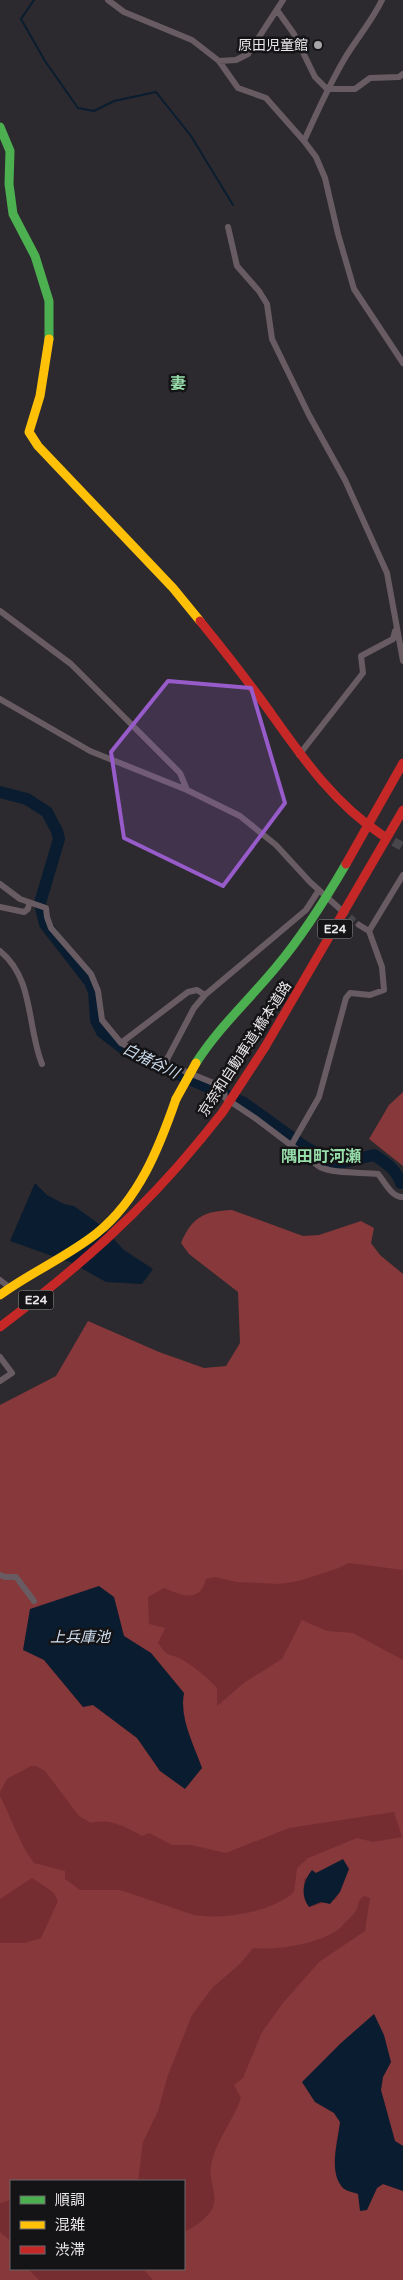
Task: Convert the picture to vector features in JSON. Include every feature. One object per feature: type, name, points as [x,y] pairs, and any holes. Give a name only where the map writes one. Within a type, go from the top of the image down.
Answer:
[{"type":"main road","points":[[0,127],[10,151],[8,184],[13,214],[35,256],[49,301],[50,331],[40,396],[29,432],[38,446],[173,588],[237,666],[320,782],[367,825],[382,835]]},
{"type":"main road","points":[[0,1295],[9,1287],[94,1236],[131,1197],[153,1161],[176,1099],[196,1063],[213,1037],[278,966],[328,897],[403,763]]},
{"type":"main road","name":"京奈和自動車道;橋本道路","points":[[0,1327],[71,1272],[119,1230],[160,1189],[222,1113],[265,1047],[403,810]]},
{"type":"street","points":[[108,0],[124,12],[192,40],[219,61],[238,88],[266,98],[304,141],[316,157],[326,178],[338,234],[354,289],[403,362]]},
{"type":"street","points":[[219,61],[236,60],[248,54],[283,0]]},
{"type":"street","points":[[304,141],[327,90],[346,57],[376,14],[382,0]]},
{"type":"street","points":[[276,10],[294,34],[315,77],[327,90]]},
{"type":"street","points":[[327,90],[355,88],[370,78],[403,74]]},
{"type":"street","points":[[228,227],[238,266],[259,291],[267,304],[272,339],[309,415],[345,480],[387,573],[395,626],[403,661]]},
{"type":"street","points":[[0,611],[70,664],[180,773],[187,790]]},
{"type":"street","points":[[299,755],[363,673],[361,656],[393,639],[395,626]]},
{"type":"street","points":[[0,699],[90,751],[187,790],[240,816],[276,845],[340,909]]},
{"type":"street","points":[[369,931],[403,875]]},
{"type":"street","points":[[0,884],[29,904],[46,908],[51,928],[91,974],[98,991],[102,1020],[121,1043],[216,1084],[224,1092],[224,1098],[234,1106],[255,1118],[327,1171],[338,1170],[358,1174],[378,1174],[393,1194],[403,1197]]},
{"type":"street","points":[[166,1063],[194,1008],[205,995],[306,910],[319,890]]},
{"type":"street","points":[[0,907],[24,912],[28,909],[29,904]]},
{"type":"street","points":[[292,1144],[319,1097],[346,998],[350,993],[370,995],[384,990],[382,967],[369,931],[359,925]]},
{"type":"street","points":[[0,951],[13,963],[25,989],[36,1048],[42,1064]]},
{"type":"street","points":[[121,1043],[188,992],[197,990],[205,995]]},
{"type":"street","points":[[0,1280],[9,1287]]},
{"type":"street","points":[[0,1357],[12,1373],[0,1381]]},
{"type":"street","points":[[0,1575],[16,1577],[34,1601]]},
{"type":"highlighted area","points":[[168,681],[251,688],[285,803],[223,886],[124,838],[111,752]]},
{"type":"shaded area","points":[[403,1092],[403,1166],[369,1139],[389,1105]]},
{"type":"shaded area","points":[[232,1210],[303,1236],[319,1235],[361,1221],[374,1228],[371,1243],[380,1255],[403,1274],[403,1570],[349,1563],[299,1581],[279,1584],[237,1582],[215,1577],[206,1579],[203,1587],[195,1595],[183,1595],[164,1588],[148,1597],[149,1624],[165,1628],[158,1643],[167,1654],[183,1660],[192,1666],[217,1688],[217,1706],[245,1682],[282,1659],[302,1620],[327,1631],[353,1633],[403,1660],[403,2146],[395,2141],[381,2090],[383,2077],[391,2062],[375,2015],[341,2043],[303,2082],[315,2102],[334,2113],[340,2122],[335,2165],[338,2181],[343,2188],[358,2193],[367,2210],[377,2188],[383,2184],[403,2191],[403,2280],[153,2280],[144,2270],[185,2270],[185,2231],[202,2221],[213,2206],[214,2195],[211,2166],[213,2157],[241,2098],[234,2085],[243,2078],[262,2032],[283,2003],[319,1962],[365,1931],[370,1898],[364,1896],[354,1913],[335,1932],[300,1945],[263,1949],[253,1948],[240,1964],[213,1987],[192,2015],[168,2075],[158,2111],[143,2142],[138,2180],[10,2180],[10,2200],[0,2203],[0,1943],[25,1943],[41,1938],[58,1901],[53,1892],[32,1878],[0,1899],[0,1796],[20,1839],[34,1863],[65,1871],[65,1879],[80,1890],[120,1890],[194,1915],[233,1915],[273,1905],[294,1892],[297,1868],[308,1858],[357,1838],[373,1842],[402,1837],[394,1812],[289,1828],[226,1853],[191,1845],[172,1845],[149,1833],[142,1836],[111,1823],[91,1823],[79,1816],[45,1771],[36,1766],[31,1766],[7,1779],[0,1792],[0,1405],[56,1376],[88,1321],[159,1352],[204,1368],[226,1366],[240,1343],[238,1292],[189,1254],[181,1243],[195,1221],[206,1214]],"holes":[[[114,1597],[124,1636],[151,1653],[184,1693],[185,1722],[202,1768],[160,1771],[137,1738],[93,1705],[83,1707],[44,1660]],[[349,1869],[336,1899],[310,1907],[304,1895],[304,1879],[320,1871]]]},
{"type":"shaded area","points":[[403,1443],[403,2280],[0,2280],[0,1567]]},
{"type":"shaded area","points":[[0,2232],[10,2240],[10,2270],[29,2270],[39,2280],[0,2280]]},
{"type":"water","points":[[35,1183],[47,1195],[64,1204],[74,1206],[99,1224],[124,1250],[153,1269],[142,1284],[106,1282],[72,1263],[10,1241]]},
{"type":"water","name":"上兵庫池","points":[[99,1586],[114,1597],[124,1636],[151,1653],[184,1693],[185,1722],[202,1768],[185,1789],[160,1771],[137,1738],[93,1705],[83,1707],[44,1660],[23,1650],[30,1609]]},
{"type":"water","points":[[343,1859],[349,1869],[340,1892],[330,1904],[321,1902],[309,1907],[304,1898],[304,1888],[309,1874],[312,1870],[316,1873]]},
{"type":"water","points":[[374,2014],[384,2035],[391,2062],[383,2077],[381,2090],[395,2141],[403,2146],[403,2191],[383,2184],[377,2188],[367,2210],[360,2211],[358,2194],[343,2188],[336,2174],[335,2156],[340,2122],[334,2113],[315,2102],[302,2082],[341,2043]]},
{"type":"waterway","points":[[34,0],[21,19],[45,61],[78,108],[94,111],[114,101],[156,92],[191,136],[233,205]]},
{"type":"waterway","name":"白猪谷川","points":[[0,792],[27,799],[47,812],[57,831],[59,839],[40,903],[45,924],[90,982],[94,992],[96,1020],[102,1032],[128,1052],[244,1103],[305,1147],[335,1164],[374,1155],[390,1167],[401,1183],[403,1183]]},
{"type":"tunnel","points":[[382,835],[403,847]]},
{"type":"tunnel","points":[[343,911],[359,925]]},
{"type":"traffic: fast","points":[[0,127],[10,151],[9,184],[13,214],[35,256],[49,301],[49,339]]},
{"type":"traffic: fast","points":[[196,1063],[235,1013],[287,954],[322,904],[346,864]]},
{"type":"traffic: slow","points":[[49,339],[40,396],[29,432],[38,446],[173,588],[200,621]]},
{"type":"traffic: slow","points":[[176,1099],[196,1063]]},
{"type":"traffic: slow","points":[[0,1295],[85,1242],[97,1233],[125,1205],[155,1154],[176,1099]]},
{"type":"traffic: jam","points":[[200,621],[318,776],[347,807],[382,835]]},
{"type":"traffic: jam","points":[[346,864],[403,763]]},
{"type":"traffic: jam","points":[[265,1047],[403,810]]},
{"type":"traffic: jam","points":[[201,1139],[222,1113],[265,1047]]},
{"type":"traffic: jam","points":[[0,1327],[81,1262],[131,1216],[155,1192],[201,1139]]},
{"type":"place","name":"原田児童館","points":[[318,45]]},
{"type":"district","name":"妻","points":[[178,384]]},
{"type":"district","name":"隅田町河瀬","points":[[321,1157]]}]
